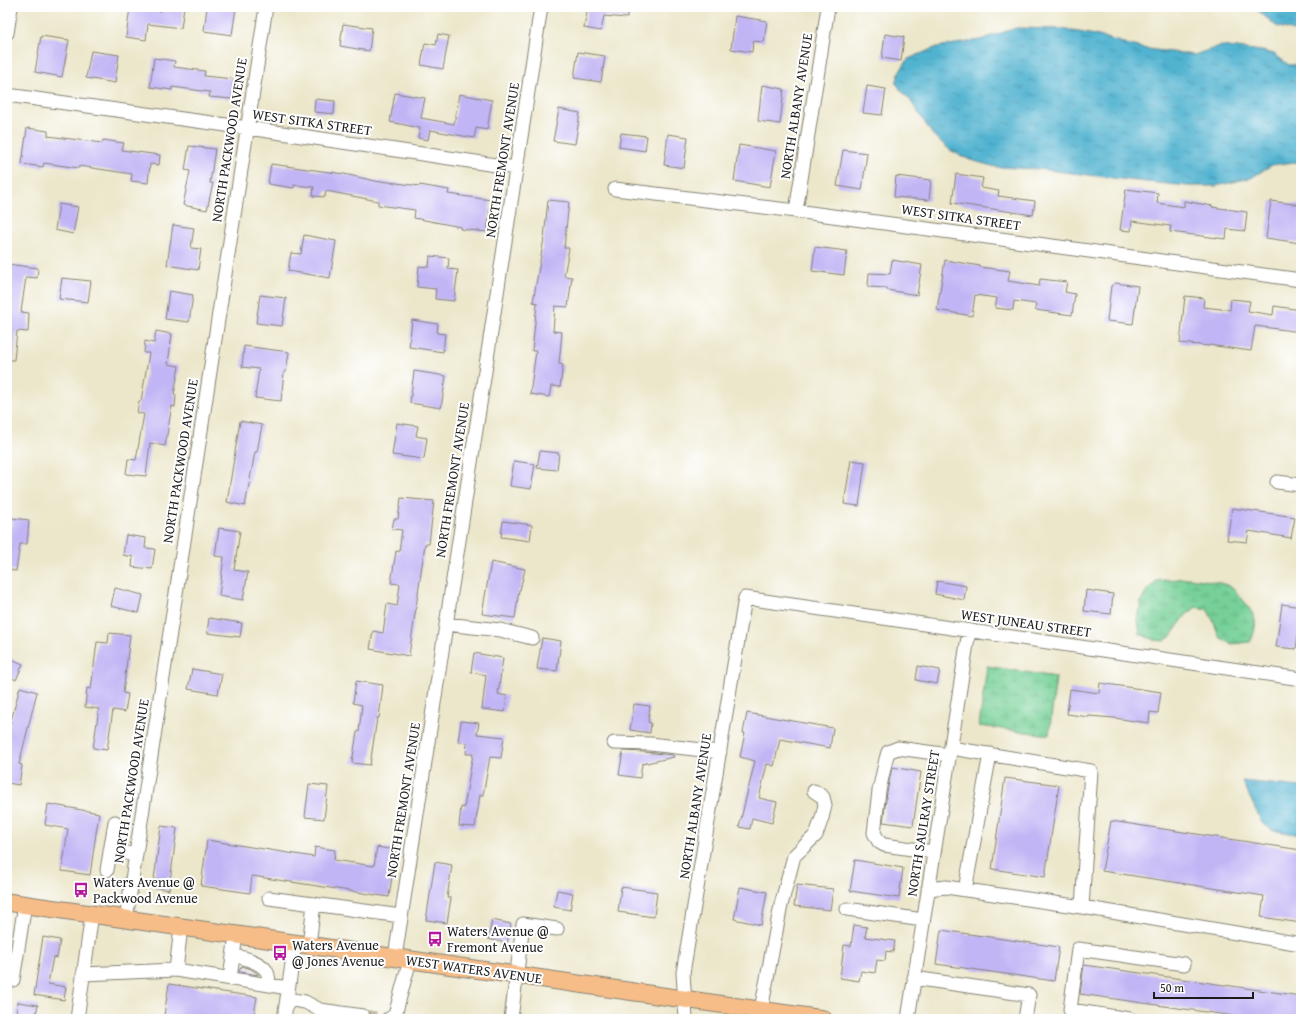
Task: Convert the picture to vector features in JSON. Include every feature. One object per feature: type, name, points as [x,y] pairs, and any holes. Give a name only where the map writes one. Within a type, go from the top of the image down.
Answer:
[{"type":"main road","name":"WEST WATERS AVENUE","points":[[7,902],[823,1019]]},
{"type":"street","points":[[7,33],[11,7]]},
{"type":"street","name":"NORTH PACKWOOD AVENUE","points":[[126,919],[266,7]]},
{"type":"street","name":"NORTH FREMONT AVENUE","points":[[389,1019],[395,1015],[402,959],[401,916],[541,7]]},
{"type":"street","name":"NORTH ALBANY AVENUE","points":[[796,211],[828,7]]},
{"type":"street","name":"WEST SITKA STREET","points":[[7,95],[248,128],[516,168]]},
{"type":"street","name":"WEST SITKA STREET","points":[[615,189],[796,211],[1301,280]]},
{"type":"street","points":[[1277,482],[1301,485]]},
{"type":"street","name":"NORTH ALBANY AVENUE","points":[[686,1019],[684,973],[746,598]]},
{"type":"street","name":"WEST JUNEAU STREET","points":[[746,598],[1301,679]]},
{"type":"street","points":[[446,624],[500,630],[532,638]]},
{"type":"street","name":"NORTH SAULRAY STREET","points":[[908,1019],[969,631]]},
{"type":"street","points":[[614,743],[650,744],[720,752]]},
{"type":"street","points":[[934,852],[884,845],[878,842],[874,833],[879,791],[888,752],[898,748],[990,754],[1091,771],[1082,907]]},
{"type":"street","points":[[965,890],[990,754]]},
{"type":"street","points":[[761,1010],[781,905],[794,856],[816,835],[822,818],[824,805],[823,797],[814,791]]},
{"type":"street","points":[[107,870],[115,822]]},
{"type":"street","points":[[110,850],[136,854]]},
{"type":"street","points":[[928,889],[946,887],[1082,907],[1301,944]]},
{"type":"street","points":[[269,898],[401,916]]},
{"type":"street","points":[[7,979],[13,980],[13,941],[25,904]]},
{"type":"street","points":[[284,1019],[288,993],[314,904]]},
{"type":"street","points":[[847,909],[924,920]]},
{"type":"street","points":[[77,1019],[92,914]]},
{"type":"street","points":[[514,1019],[516,975],[523,924],[556,929]]},
{"type":"street","points":[[176,970],[181,927]]},
{"type":"street","points":[[230,978],[236,935]]},
{"type":"street","points":[[1130,1019],[1070,1010],[1078,949],[1184,964]]},
{"type":"street","points":[[233,955],[245,958],[266,969],[269,977],[269,985]]},
{"type":"street","points":[[83,974],[176,970],[230,978],[269,985],[320,1010],[363,1016]]},
{"type":"street","points":[[914,978],[1029,996],[1025,1019]]},
{"type":"green space","points":[[1189,578],[1224,584],[1236,592],[1249,608],[1254,618],[1255,629],[1250,642],[1232,644],[1219,637],[1214,622],[1207,609],[1196,607],[1186,615],[1170,637],[1164,641],[1154,640],[1140,634],[1138,619],[1141,602],[1148,589],[1156,581]]},
{"type":"green space","points":[[987,666],[1056,677],[1049,735],[979,726]]},
{"type":"water","points":[[1254,7],[1301,7],[1301,33],[1276,26]]},
{"type":"water","points":[[1016,28],[1062,29],[1095,35],[1141,48],[1194,55],[1220,46],[1262,51],[1274,54],[1289,65],[1301,64],[1301,163],[1294,162],[1272,165],[1251,178],[1216,186],[1188,186],[1040,169],[996,167],[970,160],[950,150],[933,135],[910,100],[896,83],[900,71],[908,59],[937,47],[980,40]]},
{"type":"water","points":[[1242,781],[1301,787],[1301,835],[1272,830],[1262,823]]},
{"type":"building","points":[[130,7],[161,11],[162,7],[184,7],[181,28],[148,24],[146,40],[126,37]]},
{"type":"building","points":[[207,7],[236,8],[232,35],[204,31]]},
{"type":"building","points":[[588,7],[628,7],[627,18],[604,16],[601,31],[584,28]]},
{"type":"building","points":[[735,16],[767,21],[764,42],[753,41],[752,52],[731,49]]},
{"type":"building","points":[[343,24],[372,28],[369,51],[340,46]]},
{"type":"building","points":[[438,34],[449,36],[443,69],[421,65],[425,43],[436,45]]},
{"type":"building","points":[[885,34],[904,37],[901,61],[882,58]]},
{"type":"building","points":[[41,36],[69,40],[62,77],[35,72]]},
{"type":"building","points":[[91,51],[119,55],[115,83],[86,78]]},
{"type":"building","points":[[578,52],[605,56],[601,82],[574,78]]},
{"type":"building","points":[[154,58],[175,61],[174,67],[205,71],[204,76],[234,79],[232,99],[209,97],[210,92],[172,87],[172,90],[150,87]]},
{"type":"building","points":[[762,85],[784,89],[780,124],[758,121]]},
{"type":"building","points":[[867,86],[886,89],[882,115],[863,113]]},
{"type":"building","points":[[395,93],[425,98],[421,118],[454,124],[459,94],[492,100],[487,130],[476,128],[474,138],[430,130],[428,140],[418,138],[420,128],[390,122]]},
{"type":"building","points":[[315,99],[335,101],[334,114],[314,112]]},
{"type":"building","points":[[559,109],[580,113],[575,144],[553,141]]},
{"type":"building","points":[[27,128],[48,131],[48,136],[102,143],[103,140],[124,143],[122,150],[160,155],[159,165],[150,164],[148,183],[131,181],[132,174],[79,166],[79,168],[44,163],[43,167],[22,164]]},
{"type":"building","points":[[621,133],[647,136],[645,151],[619,147]]},
{"type":"building","points":[[668,134],[688,137],[684,168],[664,165]]},
{"type":"building","points":[[739,145],[776,151],[770,187],[734,181]]},
{"type":"building","points":[[189,146],[215,149],[210,183],[213,183],[207,210],[183,205],[190,171],[185,170]]},
{"type":"building","points":[[843,150],[867,153],[862,190],[837,186]]},
{"type":"building","points":[[271,164],[344,174],[380,182],[420,185],[449,190],[448,194],[491,200],[487,232],[460,229],[461,227],[414,218],[415,210],[378,205],[378,201],[326,191],[325,197],[313,196],[314,187],[294,185],[294,188],[268,184]]},
{"type":"building","points":[[956,174],[983,178],[981,188],[999,191],[998,196],[1035,201],[1033,215],[952,203]]},
{"type":"building","points":[[896,176],[931,180],[929,200],[894,197]]},
{"type":"building","points":[[1126,189],[1158,193],[1157,203],[1184,207],[1184,201],[1247,212],[1245,231],[1227,229],[1226,239],[1170,232],[1171,226],[1132,221],[1131,231],[1120,230]]},
{"type":"building","points":[[548,200],[569,202],[564,248],[569,248],[564,276],[572,277],[568,307],[555,306],[553,331],[562,332],[559,364],[563,365],[560,387],[551,386],[549,397],[530,394],[536,351],[532,351],[537,303],[533,302],[544,238]]},
{"type":"building","points":[[1271,201],[1301,205],[1300,243],[1266,238]]},
{"type":"building","points":[[59,204],[78,207],[73,234],[55,230]]},
{"type":"building","points":[[173,225],[194,228],[191,248],[201,249],[198,270],[167,265]]},
{"type":"building","points":[[304,235],[336,241],[330,278],[288,271],[291,253],[301,254]]},
{"type":"building","points":[[815,247],[847,251],[844,275],[812,271]]},
{"type":"building","points":[[430,256],[449,258],[448,269],[458,270],[454,301],[435,299],[436,289],[417,287],[419,266],[429,267]]},
{"type":"building","points":[[892,260],[922,265],[917,295],[887,290],[887,288],[868,287],[869,273],[890,274]]},
{"type":"building","points":[[945,260],[1010,271],[1008,281],[1039,286],[1040,279],[1067,282],[1065,292],[1075,294],[1072,315],[1035,310],[1036,304],[1014,301],[1013,310],[995,308],[997,298],[975,295],[972,316],[937,310]]},
{"type":"building","points":[[7,264],[38,268],[37,278],[26,277],[21,312],[29,313],[28,332],[17,331],[14,360],[7,360]]},
{"type":"building","points":[[62,278],[91,281],[88,302],[59,299]]},
{"type":"building","points":[[1115,283],[1138,286],[1133,324],[1107,321],[1111,286]]},
{"type":"building","points":[[169,291],[193,295],[189,322],[165,319]]},
{"type":"building","points":[[260,295],[286,298],[282,326],[256,323]]},
{"type":"building","points":[[1185,296],[1204,298],[1203,307],[1230,310],[1231,299],[1250,301],[1248,311],[1273,315],[1274,306],[1301,310],[1301,332],[1255,326],[1251,351],[1209,345],[1180,343]]},
{"type":"building","points":[[412,320],[438,324],[437,333],[445,334],[443,352],[409,347]]},
{"type":"building","points":[[156,331],[172,334],[168,364],[179,366],[174,395],[176,395],[175,407],[172,406],[165,446],[150,443],[146,476],[126,474],[128,459],[136,460],[144,414],[137,413],[139,401],[141,401],[149,353],[144,353],[145,341],[154,343]]},
{"type":"building","points":[[244,346],[289,352],[286,372],[284,372],[281,401],[255,398],[259,369],[242,367]]},
{"type":"building","points":[[414,371],[446,376],[441,408],[410,403]]},
{"type":"building","points":[[240,421],[262,425],[257,452],[255,452],[245,506],[227,502]]},
{"type":"building","points":[[397,423],[418,426],[416,436],[427,438],[424,459],[392,455]]},
{"type":"building","points":[[540,451],[559,453],[557,470],[537,468]]},
{"type":"building","points":[[851,460],[865,462],[859,506],[844,504]]},
{"type":"building","points":[[514,461],[535,464],[531,489],[510,486]]},
{"type":"building","points":[[401,498],[434,501],[429,544],[425,544],[409,656],[370,649],[373,631],[383,633],[387,604],[397,606],[400,584],[391,583],[396,551],[399,552],[402,530],[392,529],[394,519],[398,519]]},
{"type":"building","points":[[1232,508],[1295,517],[1291,538],[1249,531],[1247,542],[1227,540]]},
{"type":"building","points":[[12,518],[29,520],[27,544],[20,544],[16,571],[7,570]]},
{"type":"building","points":[[503,521],[532,525],[530,541],[501,537]]},
{"type":"building","points":[[219,528],[240,531],[234,570],[248,572],[243,600],[219,596],[224,557],[215,556]]},
{"type":"building","points":[[126,535],[146,538],[145,548],[155,549],[152,569],[132,567],[133,557],[123,555]]},
{"type":"building","points":[[491,562],[525,569],[519,590],[515,618],[482,614]]},
{"type":"building","points":[[937,581],[966,586],[964,600],[935,594]]},
{"type":"building","points":[[115,588],[143,595],[139,613],[111,606]]},
{"type":"building","points":[[1086,590],[1113,594],[1111,614],[1084,611]]},
{"type":"building","points":[[1282,604],[1301,607],[1296,649],[1276,647]]},
{"type":"building","points":[[209,618],[242,623],[240,637],[207,633]]},
{"type":"building","points":[[109,633],[130,635],[123,693],[128,694],[125,712],[113,710],[107,750],[93,748],[99,709],[85,707],[87,688],[91,689],[97,642],[108,643]]},
{"type":"building","points":[[542,638],[561,641],[557,671],[537,669]]},
{"type":"building","points":[[474,653],[503,658],[498,694],[507,696],[505,712],[482,709],[486,675],[471,672]]},
{"type":"building","points":[[7,657],[23,664],[16,680],[7,675]]},
{"type":"building","points":[[918,666],[940,670],[937,684],[916,680]]},
{"type":"building","points":[[192,669],[222,674],[218,694],[188,689]]},
{"type":"building","points":[[356,681],[383,685],[379,718],[377,718],[370,765],[352,763],[357,732],[359,732],[362,705],[353,703]]},
{"type":"building","points":[[1100,683],[1161,692],[1158,713],[1150,712],[1149,723],[1067,714],[1070,689],[1099,693]]},
{"type":"building","points":[[20,687],[37,692],[19,764],[22,765],[19,785],[7,783],[7,736]]},
{"type":"building","points":[[634,704],[650,706],[648,722],[651,723],[650,733],[630,730]]},
{"type":"building","points":[[747,713],[833,728],[830,748],[780,739],[774,766],[767,764],[759,798],[777,802],[772,823],[752,818],[750,829],[739,827],[755,761],[740,757]]},
{"type":"building","points":[[461,721],[479,723],[477,734],[504,737],[501,758],[490,757],[483,795],[480,795],[475,827],[459,826],[461,807],[464,808],[473,754],[466,754],[467,743],[458,742]]},
{"type":"building","points":[[623,751],[673,755],[674,757],[642,764],[640,778],[619,775]]},
{"type":"building","points":[[892,767],[921,772],[913,826],[883,822]]},
{"type":"building","points":[[1005,778],[1059,785],[1045,877],[992,869]]},
{"type":"building","points":[[309,784],[328,786],[324,819],[305,817]]},
{"type":"building","points":[[48,804],[99,813],[90,875],[62,871],[68,829],[45,825]]},
{"type":"building","points":[[1111,821],[1301,850],[1301,923],[1261,917],[1264,896],[1102,871]]},
{"type":"building","points":[[161,826],[177,828],[169,890],[153,887]]},
{"type":"building","points":[[207,840],[314,857],[315,847],[335,850],[334,860],[374,866],[377,847],[396,850],[389,897],[252,876],[250,893],[201,886]]},
{"type":"building","points":[[855,860],[903,868],[899,898],[850,891]]},
{"type":"building","points":[[435,862],[452,865],[447,898],[451,898],[447,923],[426,920]]},
{"type":"building","points":[[797,885],[833,889],[830,910],[794,906]]},
{"type":"building","points":[[621,887],[657,892],[654,917],[618,912]]},
{"type":"building","points":[[740,887],[767,892],[761,925],[734,919]]},
{"type":"building","points":[[557,890],[573,893],[570,910],[554,907]]},
{"type":"building","points":[[492,920],[511,924],[507,943],[488,939]]},
{"type":"building","points":[[854,925],[867,927],[865,937],[895,941],[893,952],[886,951],[885,961],[877,960],[875,973],[861,971],[859,981],[840,978],[844,945],[851,946]]},
{"type":"building","points":[[941,930],[1059,947],[1054,981],[936,964]]},
{"type":"building","points":[[43,937],[60,940],[57,958],[53,957],[48,984],[66,987],[64,1000],[34,995]]},
{"type":"building","points":[[1084,965],[1301,996],[1301,1019],[1255,1019],[1080,994]]},
{"type":"building","points":[[242,966],[251,969],[258,975],[240,972],[239,971]]},
{"type":"building","points":[[169,984],[257,997],[253,1019],[189,1019],[164,1015]]},
{"type":"building","points":[[18,1002],[38,1005],[35,1019],[15,1019]]},
{"type":"tunnel","points":[[363,1016],[384,1019]]},
{"type":"place","name":"Waters Avenue @ Packwood Avenue","points":[[81,890]]},
{"type":"place","name":"Waters Avenue @ Fremont Avenue","points":[[435,939]]},
{"type":"place","name":"Waters Avenue @ Jones Avenue","points":[[280,953]]}]
